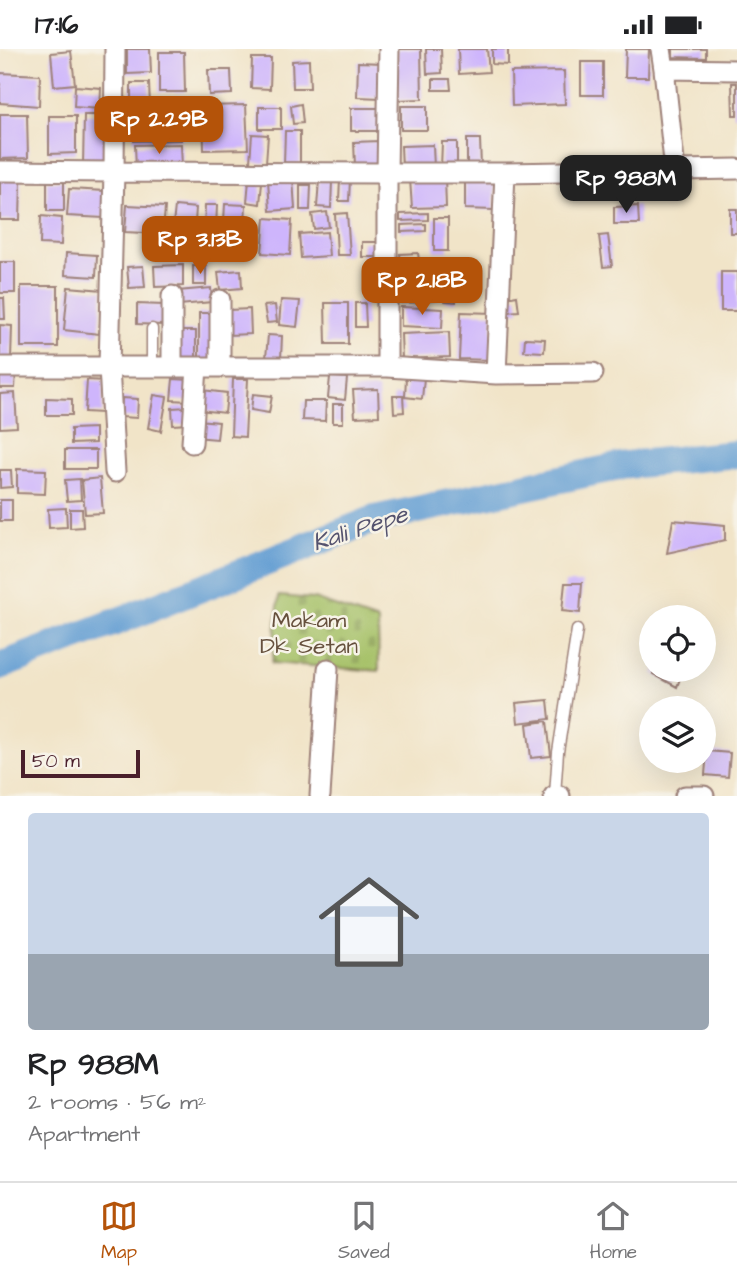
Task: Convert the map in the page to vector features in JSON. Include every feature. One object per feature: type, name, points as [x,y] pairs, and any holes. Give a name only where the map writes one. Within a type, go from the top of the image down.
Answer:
[{"type":"street","points":[[115,49],[109,367],[115,471]]},
{"type":"street","points":[[387,367],[389,49]]},
{"type":"street","points":[[662,49],[675,171]]},
{"type":"street","points":[[664,69],[737,69]]},
{"type":"street","points":[[0,171],[505,173],[737,169]]},
{"type":"street","points":[[496,374],[505,173]]},
{"type":"street","points":[[172,296],[172,367]]},
{"type":"street","points":[[220,300],[220,367]]},
{"type":"street","points":[[0,367],[387,367],[496,374],[593,373]]},
{"type":"street","points":[[192,443],[197,367]]},
{"type":"street","points":[[320,796],[328,670]]},
{"type":"street","points":[[554,796],[560,796]]},
{"type":"street","points":[[685,796],[704,796]]},
{"type":"lane","points":[[152,329],[152,366]]},
{"type":"lane","points":[[554,796],[556,763],[577,630]]},
{"type":"green space","name":"Makam Dk Setan","points":[[279,596],[314,599],[378,621],[379,671],[272,663]]},
{"type":"building","points":[[127,49],[150,49],[151,73],[127,74]]},
{"type":"building","points":[[397,49],[421,49],[422,99],[398,100]]},
{"type":"building","points":[[426,49],[441,49],[442,73],[427,74]]},
{"type":"building","points":[[458,49],[487,49],[489,72],[459,74]]},
{"type":"building","points":[[492,49],[508,49],[508,65],[492,64]]},
{"type":"building","points":[[626,49],[649,49],[648,77],[625,77]]},
{"type":"building","points":[[673,49],[706,49],[706,58],[673,57]]},
{"type":"building","points":[[71,51],[75,84],[54,86],[51,53]]},
{"type":"building","points":[[159,52],[184,52],[185,92],[159,92]]},
{"type":"building","points":[[252,58],[271,58],[270,89],[251,88]]},
{"type":"building","points":[[309,60],[310,88],[293,88],[292,61]]},
{"type":"building","points":[[358,62],[382,63],[381,98],[357,97]]},
{"type":"building","points":[[581,62],[603,62],[603,95],[581,95]]},
{"type":"building","points":[[208,70],[231,70],[232,94],[209,95]]},
{"type":"building","points":[[564,71],[565,104],[512,106],[511,72]]},
{"type":"building","points":[[0,73],[40,75],[39,106],[0,103]]},
{"type":"building","points":[[433,79],[450,79],[451,90],[433,90]]},
{"type":"building","points":[[131,83],[149,83],[150,106],[131,106]]},
{"type":"building","points":[[732,83],[737,83],[737,115],[733,115]]},
{"type":"building","points":[[75,86],[101,88],[100,109],[74,107]]},
{"type":"building","points":[[301,104],[303,123],[293,124],[291,106]]},
{"type":"building","points":[[246,105],[248,149],[204,150],[203,106]]},
{"type":"building","points":[[401,106],[427,106],[427,130],[401,130]]},
{"type":"building","points":[[259,107],[281,107],[281,129],[259,129]]},
{"type":"building","points":[[351,108],[379,108],[380,131],[351,131]]},
{"type":"building","points":[[181,110],[181,140],[134,141],[133,111]]},
{"type":"building","points":[[0,114],[27,114],[28,158],[0,159]]},
{"type":"building","points":[[84,115],[106,115],[106,166],[83,166]]},
{"type":"building","points":[[49,116],[76,116],[76,153],[49,154]]},
{"type":"building","points":[[285,131],[300,131],[300,164],[284,164]]},
{"type":"building","points":[[252,134],[268,135],[266,163],[250,162]]},
{"type":"building","points":[[467,139],[480,139],[481,167],[467,167]]},
{"type":"building","points":[[379,141],[380,165],[355,166],[354,142]]},
{"type":"building","points":[[442,142],[457,142],[457,169],[441,168]]},
{"type":"building","points":[[181,144],[182,167],[136,168],[135,145]]},
{"type":"building","points":[[433,145],[434,168],[402,168],[401,146]]},
{"type":"building","points":[[445,177],[446,207],[412,208],[410,179]]},
{"type":"building","points":[[293,178],[295,209],[270,211],[268,180]]},
{"type":"building","points":[[340,178],[350,179],[349,201],[339,201]]},
{"type":"building","points":[[0,179],[21,179],[20,220],[0,220]]},
{"type":"building","points":[[465,179],[495,180],[494,210],[465,209]]},
{"type":"building","points":[[249,180],[262,182],[260,204],[247,202]]},
{"type":"building","points":[[319,180],[332,181],[331,208],[317,207]]},
{"type":"building","points":[[47,181],[64,181],[64,211],[47,211]]},
{"type":"building","points":[[300,185],[311,185],[310,210],[300,210]]},
{"type":"building","points":[[69,189],[105,191],[104,218],[67,216]]},
{"type":"building","points":[[225,204],[246,205],[244,239],[223,238]]},
{"type":"building","points":[[127,205],[165,207],[163,234],[125,232]]},
{"type":"building","points":[[205,205],[217,205],[216,230],[204,230]]},
{"type":"building","points":[[175,206],[196,208],[194,237],[172,235]]},
{"type":"building","points":[[638,206],[639,224],[614,224],[614,207]]},
{"type":"building","points":[[730,209],[737,209],[737,233],[730,233]]},
{"type":"building","points":[[327,212],[329,227],[314,229],[312,214]]},
{"type":"building","points":[[347,213],[350,255],[337,255],[335,214]]},
{"type":"building","points":[[428,213],[428,220],[400,221],[400,214]]},
{"type":"building","points":[[41,216],[62,218],[61,245],[40,244]]},
{"type":"building","points":[[265,218],[292,220],[290,255],[262,253]]},
{"type":"building","points":[[434,218],[448,218],[448,251],[434,251]]},
{"type":"building","points":[[426,224],[426,231],[401,232],[401,225]]},
{"type":"building","points":[[327,232],[329,256],[301,258],[299,234]]},
{"type":"building","points":[[608,235],[612,266],[603,267],[599,236]]},
{"type":"building","points":[[362,242],[382,242],[381,257],[362,257]]},
{"type":"building","points":[[66,253],[97,255],[96,277],[65,275]]},
{"type":"building","points":[[418,253],[419,260],[401,261],[400,254]]},
{"type":"building","points":[[0,262],[15,262],[15,293],[0,293]]},
{"type":"building","points":[[445,262],[445,271],[407,274],[406,265]]},
{"type":"building","points":[[183,265],[183,286],[155,287],[154,266]]},
{"type":"building","points":[[143,266],[145,287],[129,288],[127,267]]},
{"type":"building","points":[[193,266],[206,266],[206,285],[193,285]]},
{"type":"building","points":[[241,270],[242,288],[220,290],[218,272]]},
{"type":"building","points":[[721,272],[737,272],[737,311],[721,311]]},
{"type":"building","points":[[422,277],[423,302],[401,303],[399,278]]},
{"type":"building","points":[[427,278],[438,278],[439,299],[428,300]]},
{"type":"building","points":[[445,278],[457,279],[456,302],[445,301]]},
{"type":"building","points":[[21,286],[58,286],[58,347],[21,347]]},
{"type":"building","points":[[68,287],[103,290],[99,334],[64,330]]},
{"type":"building","points":[[211,288],[212,302],[179,305],[178,291]]},
{"type":"building","points":[[517,296],[519,311],[507,312],[506,298]]},
{"type":"building","points":[[0,298],[4,298],[5,319],[0,319]]},
{"type":"building","points":[[281,300],[300,301],[297,327],[279,325]]},
{"type":"building","points":[[325,303],[348,303],[348,344],[326,344]]},
{"type":"building","points":[[355,303],[365,303],[366,327],[355,327]]},
{"type":"building","points":[[137,304],[164,305],[163,325],[137,324]]},
{"type":"building","points":[[275,305],[277,322],[267,323],[264,306]]},
{"type":"building","points":[[401,307],[443,309],[442,328],[401,326]]},
{"type":"building","points":[[250,309],[251,334],[228,335],[228,310]]},
{"type":"building","points":[[461,312],[493,313],[491,360],[459,359]]},
{"type":"building","points":[[199,313],[217,313],[217,360],[199,360]]},
{"type":"building","points":[[0,325],[12,326],[11,360],[0,360]]},
{"type":"building","points":[[177,331],[196,331],[196,362],[177,363]]},
{"type":"building","points":[[449,332],[450,357],[402,359],[401,334]]},
{"type":"building","points":[[268,335],[282,336],[281,359],[266,358]]},
{"type":"building","points":[[525,338],[545,339],[544,352],[524,351]]},
{"type":"building","points":[[0,370],[16,370],[15,388],[0,388]]},
{"type":"building","points":[[330,377],[347,378],[345,400],[328,398]]},
{"type":"building","points":[[406,377],[424,378],[422,399],[405,397]]},
{"type":"building","points":[[173,379],[191,380],[189,401],[171,400]]},
{"type":"building","points":[[233,379],[248,379],[245,437],[231,436]]},
{"type":"building","points":[[87,380],[104,381],[102,413],[85,412]]},
{"type":"building","points":[[378,389],[379,416],[355,417],[353,390]]},
{"type":"building","points":[[202,390],[227,393],[225,413],[200,410]]},
{"type":"building","points":[[15,393],[17,427],[0,428],[0,394]]},
{"type":"building","points":[[253,394],[272,396],[269,413],[251,410]]},
{"type":"building","points":[[154,395],[167,397],[161,431],[148,428]]},
{"type":"building","points":[[393,396],[403,396],[404,412],[394,413]]},
{"type":"building","points":[[46,398],[72,399],[72,415],[46,415]]},
{"type":"building","points":[[122,398],[138,399],[137,418],[121,417]]},
{"type":"building","points":[[303,401],[326,401],[325,421],[302,420]]},
{"type":"building","points":[[333,404],[343,404],[343,423],[333,423]]},
{"type":"building","points":[[188,407],[189,424],[173,425],[172,408]]},
{"type":"building","points":[[197,420],[219,422],[217,439],[195,437]]},
{"type":"building","points":[[95,428],[95,443],[71,444],[71,429]]},
{"type":"building","points":[[65,450],[96,450],[96,469],[65,469]]},
{"type":"building","points":[[17,469],[46,470],[45,494],[17,493]]},
{"type":"building","points":[[0,470],[11,470],[12,487],[0,488]]},
{"type":"building","points":[[100,478],[103,513],[85,514],[82,480]]},
{"type":"building","points":[[80,479],[81,500],[67,501],[65,480]]},
{"type":"building","points":[[0,500],[12,500],[12,521],[0,521]]},
{"type":"building","points":[[66,508],[67,527],[49,528],[48,509]]},
{"type":"building","points":[[70,509],[82,509],[83,527],[70,528]]},
{"type":"building","points":[[673,520],[725,525],[725,540],[667,553]]},
{"type":"building","points":[[565,583],[582,583],[580,613],[562,611]]},
{"type":"building","points":[[548,700],[550,719],[518,723],[516,703]]},
{"type":"building","points":[[547,721],[551,756],[531,758],[527,724]]},
{"type":"building","points":[[716,752],[730,753],[728,777],[705,775],[716,773]]},
{"type":"waterway","name":"Kali Pepe","points":[[0,666],[375,519],[626,465],[737,454]]}]
